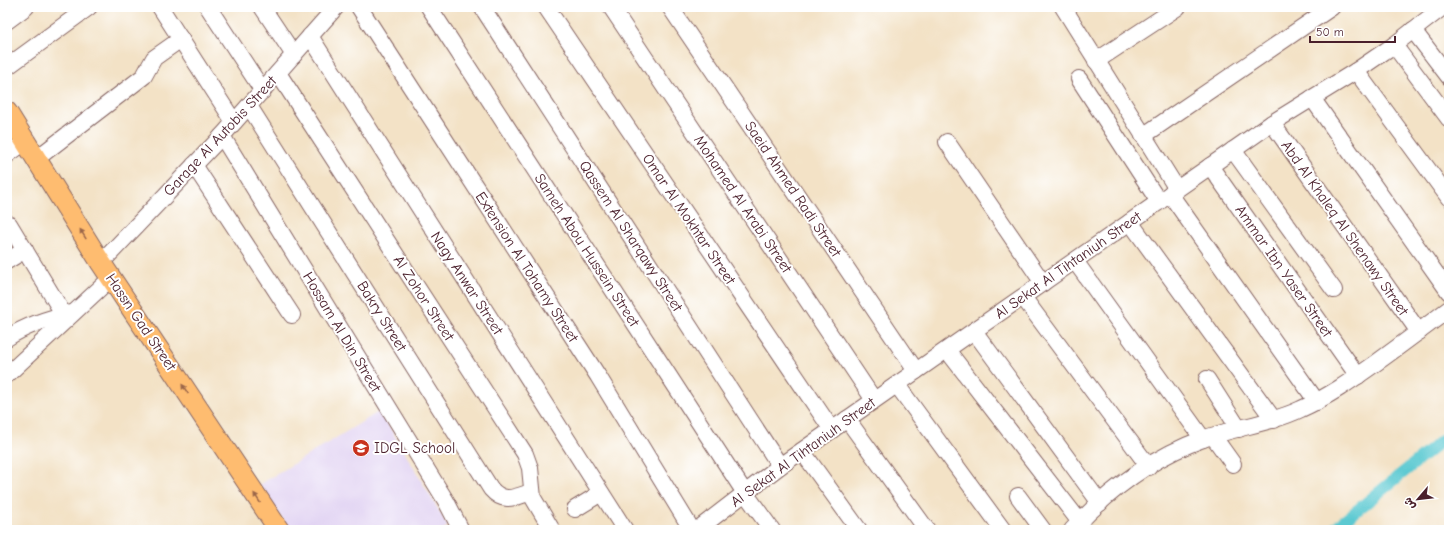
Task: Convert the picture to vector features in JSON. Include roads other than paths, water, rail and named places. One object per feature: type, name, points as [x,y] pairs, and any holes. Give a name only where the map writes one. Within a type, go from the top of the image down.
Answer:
[{"type":"main road","name":"Hassn Gad Street","points":[[7,112],[106,270],[279,530]]},
{"type":"street","points":[[7,21],[26,7]]},
{"type":"street","points":[[7,67],[89,7]]},
{"type":"street","points":[[160,7],[234,122]]},
{"type":"street","points":[[208,7],[263,90]]},
{"type":"street","points":[[262,7],[294,55]]},
{"type":"street","name":"Garage Al Autobis Street","points":[[7,375],[68,314],[194,165],[249,106],[336,7]]},
{"type":"street","name":"Extension Al Tohamy Street","points":[[359,7],[598,376],[692,530]]},
{"type":"street","name":"Sameh Abou Hussein Street","points":[[429,7],[745,493],[772,530]]},
{"type":"street","name":"Qassem Al Sharqawy Street","points":[[482,7],[780,466]]},
{"type":"street","name":"Omar Al Mokhtar Street","points":[[546,7],[832,430]]},
{"type":"street","name":"Mohamed Al Arabi Street","points":[[611,7],[874,400]]},
{"type":"street","name":"Saeid Ahmed Radi Street","points":[[670,7],[916,371]]},
{"type":"street","points":[[1063,7],[1144,136],[1169,195]]},
{"type":"street","points":[[1096,61],[1178,7]]},
{"type":"street","points":[[1144,136],[1332,7]]},
{"type":"street","name":"Al Sekat Al Tihtaniuh Street","points":[[692,530],[874,400],[974,332],[1272,123],[1356,71],[1394,45],[1443,7]]},
{"type":"street","points":[[1413,30],[1449,77]]},
{"type":"street","name":"Nagy Anwar Street","points":[[310,36],[625,530]]},
{"type":"street","points":[[36,159],[144,76],[154,58],[181,39]]},
{"type":"street","points":[[1394,45],[1449,119]]},
{"type":"street","points":[[1356,71],[1449,198]]},
{"type":"street","name":"Al Zohor Street","points":[[278,73],[525,454],[530,468],[531,492],[535,504],[552,530]]},
{"type":"street","points":[[1079,79],[1169,195],[1317,402]]},
{"type":"street","points":[[1312,98],[1449,292]]},
{"type":"street","name":"Bakry Street","points":[[249,106],[491,489],[501,498],[508,499],[531,492]]},
{"type":"street","name":"Abd Al Khaleq Al Shenawy Street","points":[[1272,123],[1419,332]]},
{"type":"street","name":"Hossam Al Din Street","points":[[222,136],[446,501],[460,530]]},
{"type":"street","points":[[7,155],[25,142]]},
{"type":"street","points":[[947,142],[1043,283]]},
{"type":"street","points":[[1233,150],[1334,290]]},
{"type":"street","points":[[194,165],[292,315]]},
{"type":"street","name":"Ammar Ibn Yaser Street","points":[[1210,166],[1358,376]]},
{"type":"street","points":[[1130,222],[1274,420]]},
{"type":"street","points":[[7,338],[25,328],[50,318],[68,314],[9,224]]},
{"type":"street","points":[[7,261],[25,250]]},
{"type":"street","points":[[1075,260],[1208,437],[1233,464]]},
{"type":"street","points":[[1023,297],[1149,467]]},
{"type":"street","points":[[947,350],[1076,526],[1125,482],[1176,451],[1208,437],[1274,420],[1317,402],[1337,391],[1449,309]]},
{"type":"street","points":[[974,332],[1100,503]]},
{"type":"street","points":[[1207,379],[1239,429]]},
{"type":"street","points":[[897,385],[1003,530]]},
{"type":"street","points":[[847,419],[927,530]]},
{"type":"street","points":[[802,451],[859,530]]},
{"type":"street","points":[[575,509],[601,493]]},
{"type":"street","points":[[1018,496],[1043,530]]},
{"type":"waterway","points":[[1333,530],[1449,435]]},
{"type":"place","name":"IDGL School","points":[[361,448]]}]
